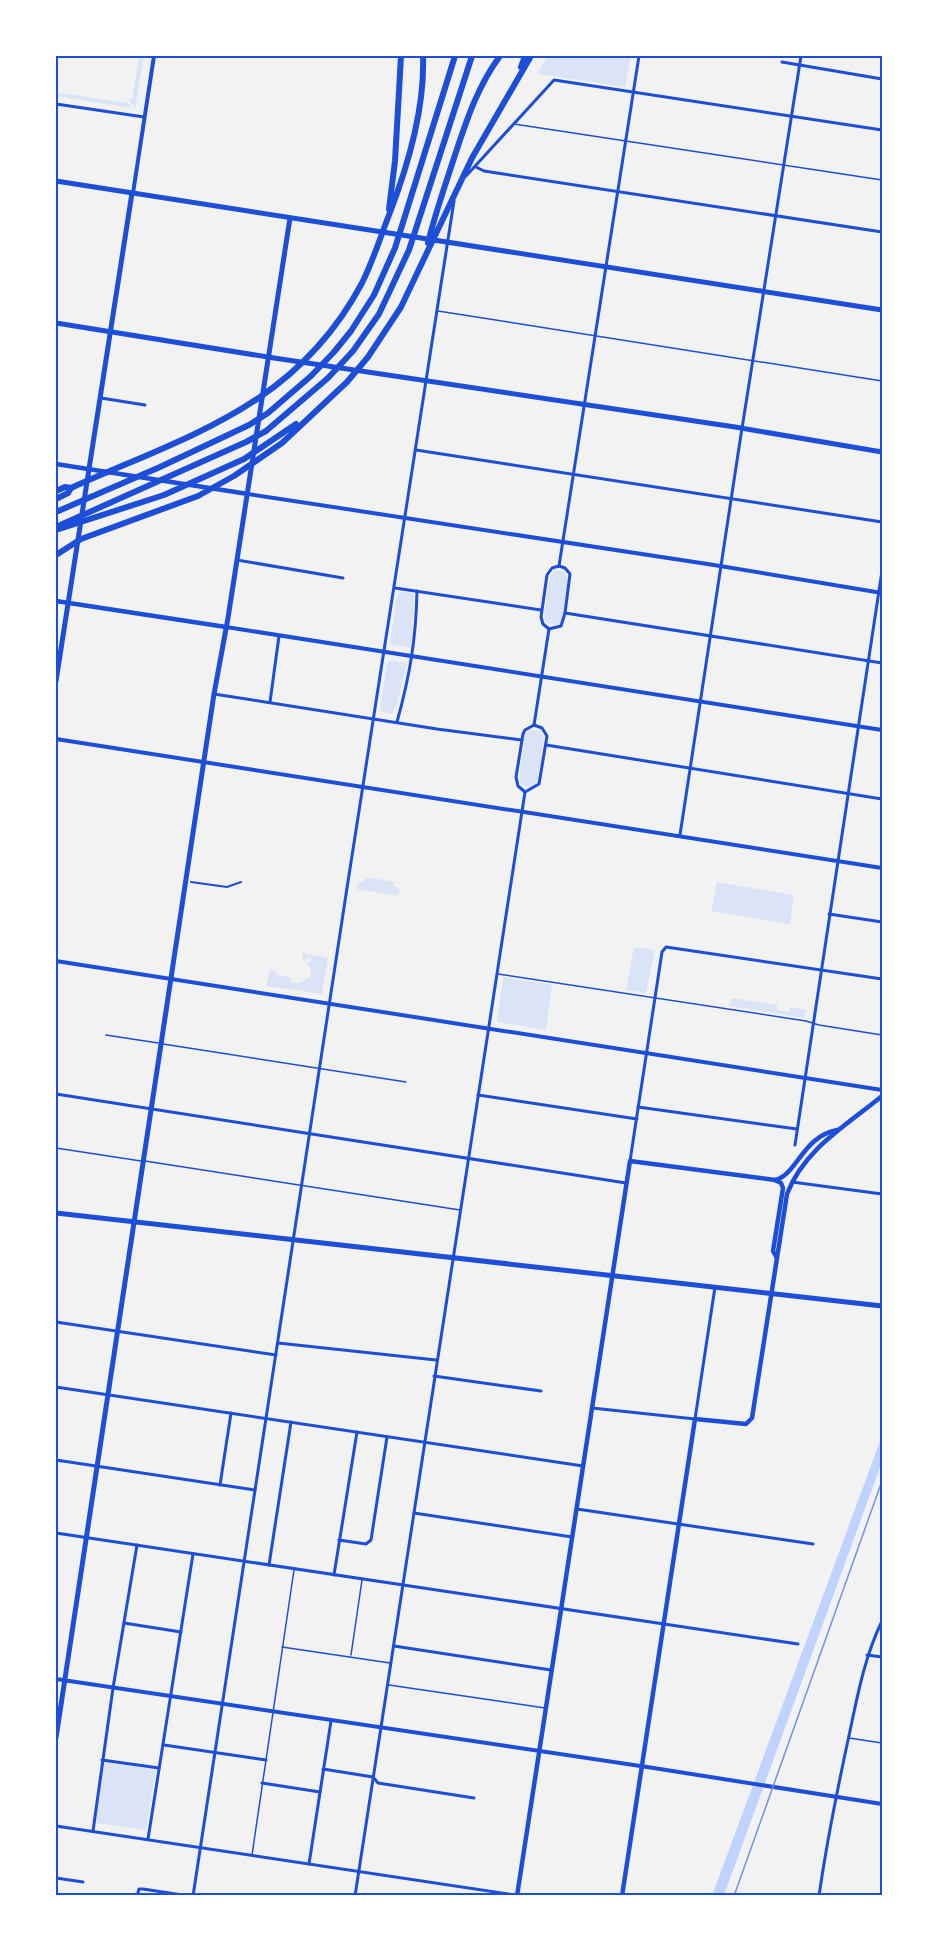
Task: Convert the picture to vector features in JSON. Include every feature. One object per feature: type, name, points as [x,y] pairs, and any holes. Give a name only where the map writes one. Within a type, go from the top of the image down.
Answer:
[{"type":"highway","points":[[388,219],[395,161],[401,56]]},
{"type":"highway","points":[[56,491],[65,487],[71,488],[218,424],[251,405],[292,373],[334,327],[352,300],[379,245],[399,186],[419,106],[423,56]]},
{"type":"highway","points":[[56,512],[249,426],[268,413],[311,376],[334,352],[363,313],[396,248],[455,56]]},
{"type":"highway","points":[[56,529],[72,519],[137,493],[266,431],[328,378],[353,351],[384,305],[410,250],[472,56]]},
{"type":"highway","points":[[426,253],[435,216],[469,114],[484,80],[500,56]]},
{"type":"highway","points":[[515,81],[525,56]]},
{"type":"highway","points":[[56,555],[81,539],[198,496],[234,476],[282,443],[347,382],[368,357],[401,307],[472,158],[531,56]]},
{"type":"highway","points":[[56,529],[67,528],[164,495],[244,459],[314,412]]},
{"type":"highway","points":[[56,499],[69,493],[71,488]]},
{"type":"main road","points":[[56,181],[882,310]]},
{"type":"main road","points":[[56,681],[132,194]]},
{"type":"main road","points":[[56,1738],[214,694],[248,494],[290,218]]},
{"type":"main road","points":[[56,323],[742,428],[882,452]]},
{"type":"main road","points":[[56,464],[248,494]]},
{"type":"main road","points":[[56,601],[226,627]]},
{"type":"main road","points":[[622,1896],[695,1419],[739,1424],[746,1424],[750,1421],[787,1194],[808,1158],[837,1130],[882,1095]]},
{"type":"main road","points":[[775,1180],[786,1176],[803,1152],[819,1137],[837,1130]]},
{"type":"main road","points":[[518,1895],[630,1161],[775,1180],[781,1183],[783,1188],[773,1251],[777,1258]]},
{"type":"main road","points":[[56,1213],[882,1306]]},
{"type":"street","points":[[132,194],[154,56]]},
{"type":"street","points":[[559,566],[639,56]]},
{"type":"street","points":[[680,836],[801,56]]},
{"type":"street","points":[[782,63],[882,79]]},
{"type":"street","points":[[137,1896],[138,1889],[191,1896],[201,1848],[457,192],[467,175],[554,80],[882,130]]},
{"type":"street","points":[[56,104],[144,117]]},
{"type":"street","points":[[476,166],[484,171],[882,232]]},
{"type":"street","points":[[101,398],[145,405]]},
{"type":"street","points":[[417,450],[882,522]]},
{"type":"street","points":[[248,494],[722,566],[881,593]]},
{"type":"street","points":[[237,560],[343,578]]},
{"type":"street","points":[[559,566],[568,571],[571,579],[566,613],[561,626],[549,628],[542,621],[541,610],[547,575],[552,568],[559,566]]},
{"type":"street","points":[[795,1145],[868,661],[881,593],[882,571]]},
{"type":"street","points":[[395,588],[541,610]]},
{"type":"street","points":[[397,722],[413,657],[417,591]]},
{"type":"street","points":[[566,613],[882,663]]},
{"type":"street","points":[[226,627],[882,730]]},
{"type":"street","points":[[534,725],[549,628]]},
{"type":"street","points":[[270,702],[279,636]]},
{"type":"street","points":[[214,694],[522,740]]},
{"type":"street","points":[[534,725],[542,728],[547,736],[546,745],[539,784],[525,792],[518,786],[516,777],[525,730],[534,725]]},
{"type":"street","points":[[56,739],[882,868]]},
{"type":"street","points":[[546,745],[882,799]]},
{"type":"street","points":[[355,1896],[525,792]]},
{"type":"street","points":[[191,882],[227,887],[241,882]]},
{"type":"street","points":[[829,914],[882,922]]},
{"type":"street","points":[[630,1161],[662,952],[669,946],[882,979]]},
{"type":"street","points":[[56,962],[882,1090]]},
{"type":"street","points":[[56,1094],[627,1183]]},
{"type":"street","points":[[478,1095],[637,1119]]},
{"type":"street","points":[[638,1107],[797,1129]]},
{"type":"street","points":[[792,1182],[882,1194]]},
{"type":"street","points":[[592,1408],[695,1419],[715,1287]]},
{"type":"street","points":[[56,1322],[276,1355]]},
{"type":"street","points":[[278,1343],[436,1360]]},
{"type":"street","points":[[434,1376],[541,1391]]},
{"type":"street","points":[[56,1387],[583,1466]]},
{"type":"street","points":[[220,1485],[231,1413]]},
{"type":"street","points":[[269,1565],[291,1422]]},
{"type":"street","points":[[334,1575],[357,1432]]},
{"type":"street","points":[[339,1540],[366,1544],[371,1540],[387,1437]]},
{"type":"street","points":[[56,1460],[256,1490]]},
{"type":"street","points":[[577,1509],[813,1544]]},
{"type":"street","points":[[414,1513],[572,1538]]},
{"type":"street","points":[[56,1533],[798,1644]]},
{"type":"street","points":[[93,1832],[113,1688],[137,1545]]},
{"type":"street","points":[[148,1840],[194,1554]]},
{"type":"street","points":[[819,1896],[835,1797],[867,1655],[882,1621]]},
{"type":"street","points":[[124,1623],[181,1632]]},
{"type":"street","points":[[394,1646],[551,1670]]},
{"type":"street","points":[[867,1655],[882,1657]]},
{"type":"street","points":[[56,1680],[642,1766],[882,1804]]},
{"type":"street","points":[[309,1864],[331,1721]]},
{"type":"street","points":[[164,1745],[266,1760]]},
{"type":"street","points":[[102,1760],[159,1768]]},
{"type":"street","points":[[323,1769],[373,1777],[378,1784],[474,1798]]},
{"type":"street","points":[[262,1783],[320,1792]]},
{"type":"street","points":[[56,1826],[518,1895]]},
{"type":"street","points":[[56,1878],[83,1882]]},
{"type":"lane","points":[[513,124],[882,180]]},
{"type":"lane","points":[[437,311],[882,381]]},
{"type":"lane","points":[[497,974],[806,1021],[882,1035]]},
{"type":"lane","points":[[106,1035],[406,1082]]},
{"type":"lane","points":[[56,1148],[460,1210]]},
{"type":"lane","points":[[252,1855],[294,1569]]},
{"type":"lane","points":[[351,1657],[362,1579]]},
{"type":"lane","points":[[281,1647],[391,1663]]},
{"type":"lane","points":[[388,1685],[546,1708]]},
{"type":"lane","points":[[848,1738],[882,1743]]},
{"type":"shaded area","points":[[139,56],[144,56],[135,108],[128,99],[132,99]]},
{"type":"shaded area","points":[[547,56],[631,56],[625,87],[538,74]]},
{"type":"shaded area","points":[[56,92],[125,103],[126,100],[132,108],[56,96]]},
{"type":"shaded area","points":[[555,570],[564,572],[568,579],[562,619],[559,624],[552,625],[545,622],[544,616],[550,576]]},
{"type":"shaded area","points":[[401,591],[412,593],[414,596],[411,648],[392,645],[390,642],[397,596]]},
{"type":"shaded area","points":[[390,661],[407,663],[397,704],[392,714],[382,712],[380,708],[387,663]]},
{"type":"shaded area","points":[[531,729],[540,731],[544,738],[537,782],[534,786],[527,787],[520,784],[519,778],[525,735]]},
{"type":"shaded area","points":[[365,877],[395,882],[394,885],[400,890],[399,896],[357,889],[358,883],[365,880]]},
{"type":"shaded area","points":[[717,882],[794,895],[790,924],[711,911]]},
{"type":"shaded area","points":[[634,947],[655,950],[646,993],[626,990]]},
{"type":"shaded area","points":[[303,953],[328,958],[322,994],[266,986],[270,970],[275,971],[277,975],[289,977],[293,983],[300,983],[310,977],[311,970],[307,964],[312,960],[310,957],[304,961]]},
{"type":"shaded area","points":[[503,977],[552,985],[546,1030],[497,1022]]},
{"type":"shaded area","points":[[731,998],[777,1005],[777,1010],[789,1012],[790,1007],[806,1010],[804,1018],[730,1006]]},
{"type":"shaded area","points":[[104,1762],[156,1770],[146,1830],[95,1823]]},
{"type":"water","points":[[882,1436],[882,1462],[724,1895],[712,1896]]},
{"type":"railway","points":[[734,1896],[882,1481]]}]
